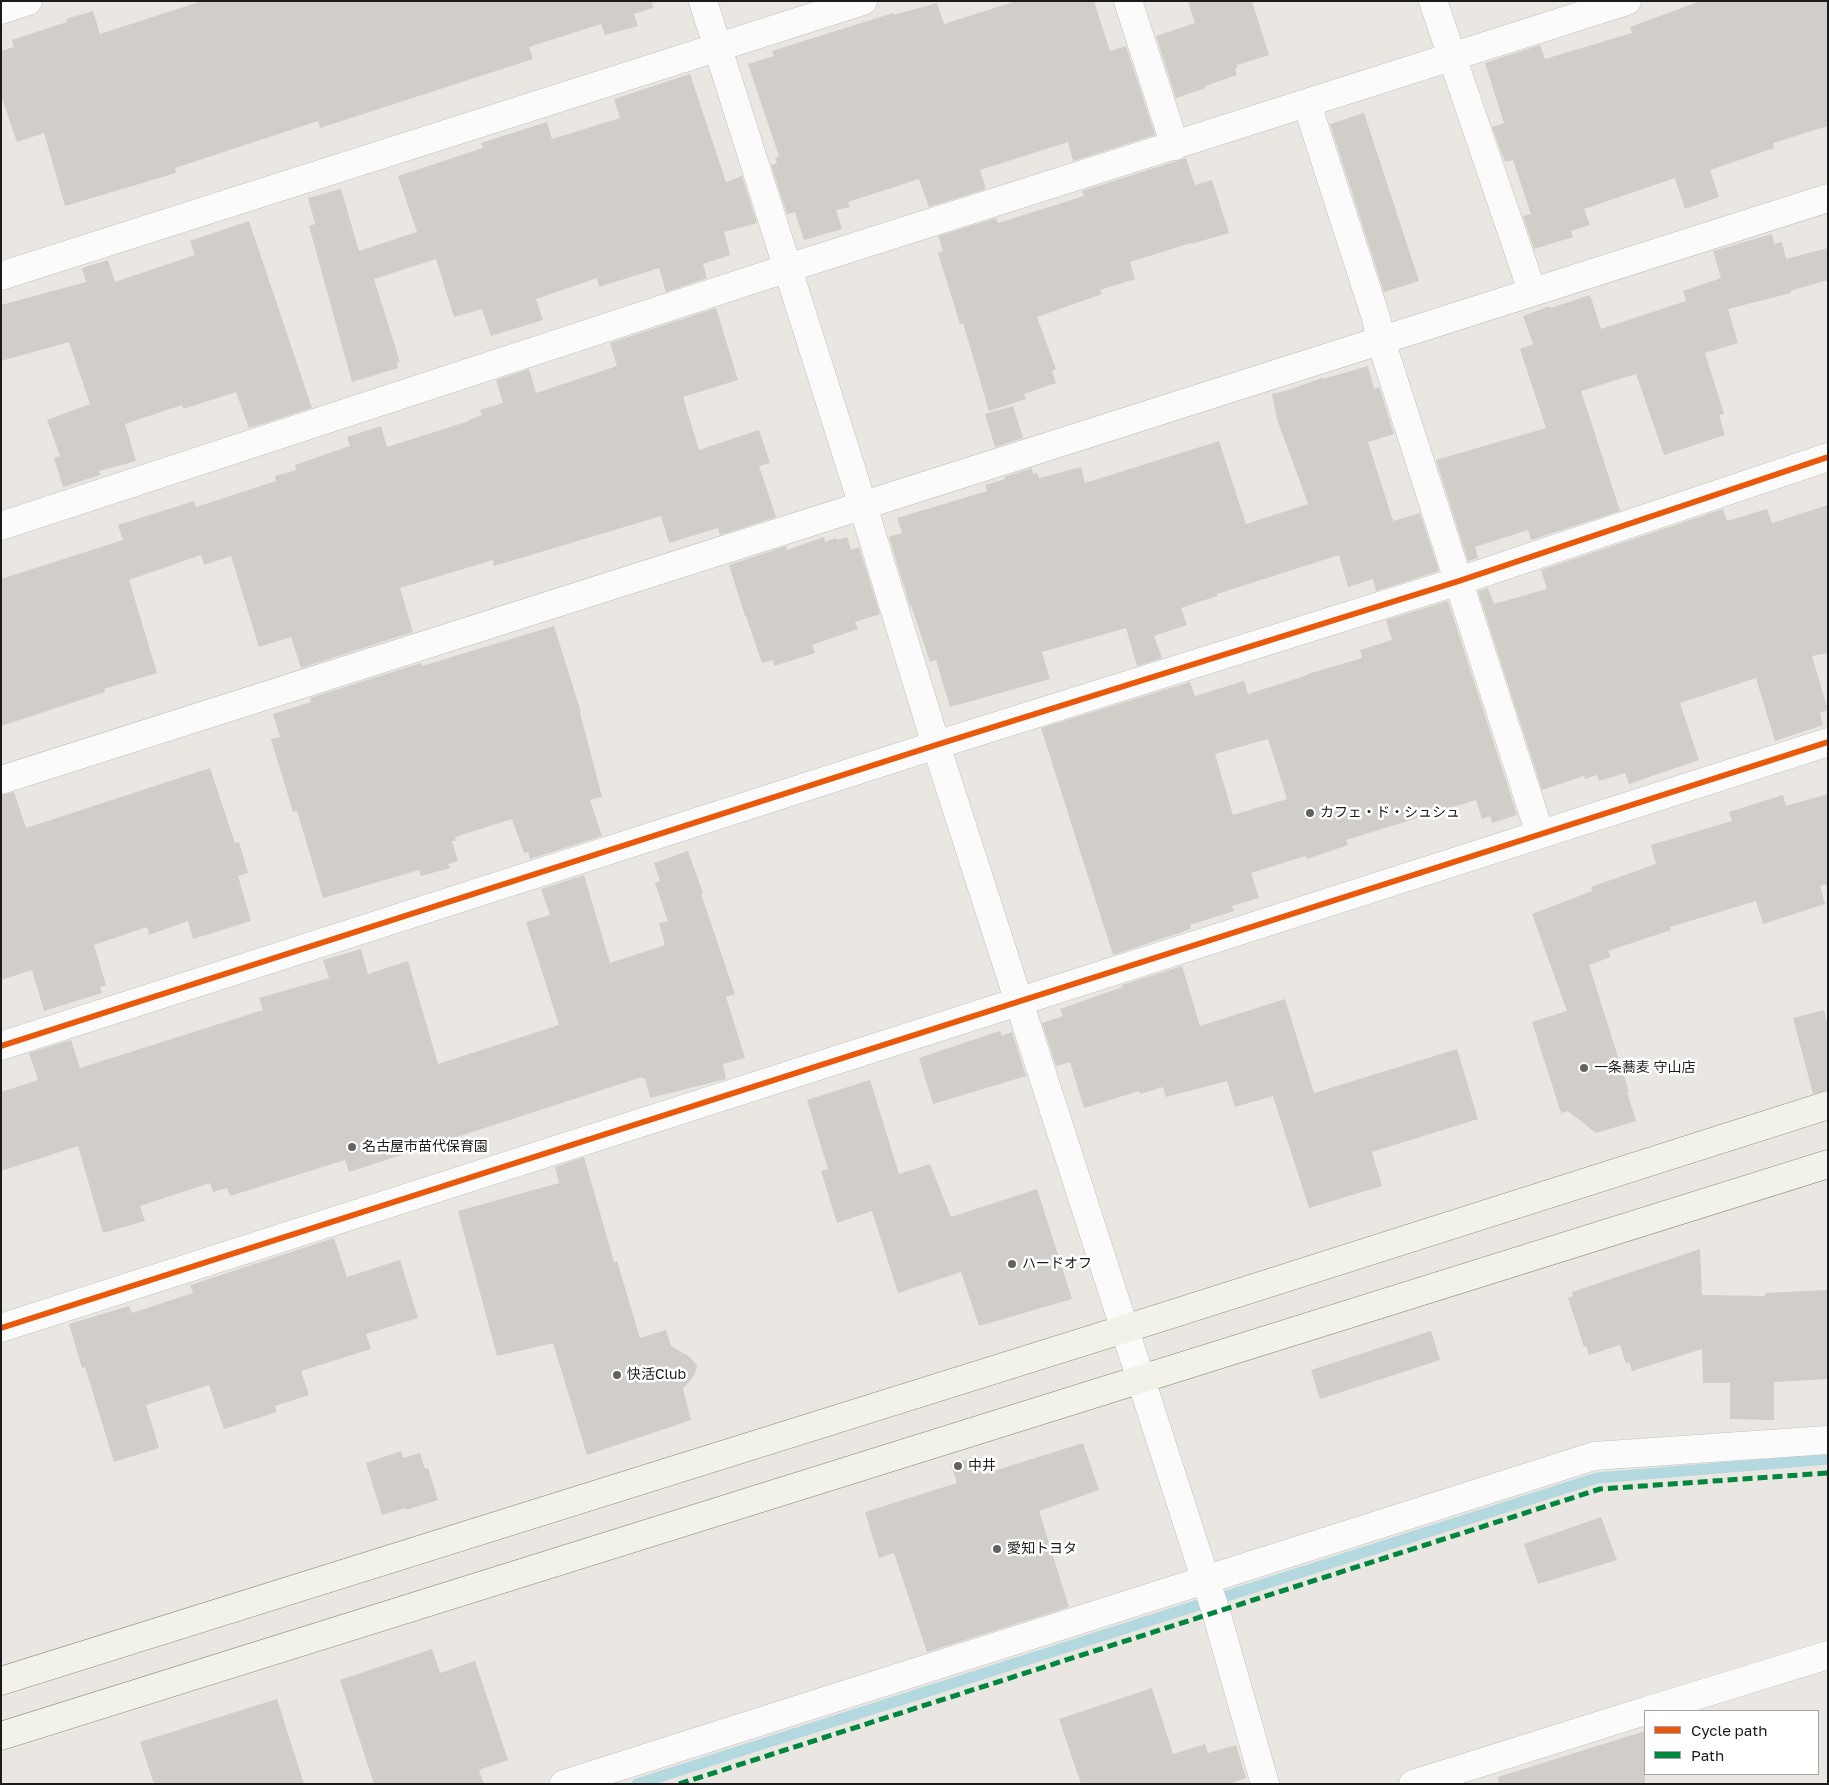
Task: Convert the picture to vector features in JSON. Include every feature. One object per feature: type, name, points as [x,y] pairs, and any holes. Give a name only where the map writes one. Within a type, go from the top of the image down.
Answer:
[{"type":"street","points":[[1,10],[28,1]]},
{"type":"street","points":[[703,1],[863,506],[936,745],[1020,1000],[1209,1590],[1265,1784]]},
{"type":"street","points":[[1,276],[863,1]]},
{"type":"street","points":[[1128,1],[1175,146]]},
{"type":"street","points":[[1433,1],[1532,291]]},
{"type":"street","points":[[1,526],[788,268],[1627,1]]},
{"type":"street","points":[[1307,104],[1376,318],[1381,341],[1540,834]]},
{"type":"street","points":[[1,780],[1828,198]]},
{"type":"street","points":[[1,1046],[936,745],[1459,581],[1828,457]]},
{"type":"street","points":[[1,1328],[1828,742]]},
{"type":"street","points":[[1,1681],[1125,1329],[1828,1105]]},
{"type":"street","points":[[1,1736],[1828,1164]]},
{"type":"street","points":[[564,1784],[1209,1590],[1594,1456],[1828,1440]]},
{"type":"street","points":[[1649,1710],[1828,1655]]},
{"type":"street","points":[[1413,1784],[1644,1712]]},
{"type":"building","points":[[202,1],[652,1],[653,8],[634,14],[638,26],[605,35],[601,24],[529,47],[533,59],[320,128],[318,121],[175,168],[176,173],[65,206],[44,133],[17,142],[1,95],[1,51],[14,47],[12,40],[67,22],[66,19],[93,11],[100,34]]},
{"type":"building","points":[[1016,1],[1094,1],[1110,51],[1126,46],[1155,135],[1073,161],[1068,142],[980,170],[986,189],[929,207],[919,179],[848,202],[850,207],[836,210],[842,229],[804,240],[795,212],[787,214],[771,165],[777,163],[775,158],[779,156],[748,64],[774,56],[772,51],[893,13],[894,15],[937,3],[944,24]]},
{"type":"building","points":[[1188,1],[1252,1],[1269,55],[1237,65],[1235,69],[1237,75],[1176,98],[1156,36],[1195,23]]},
{"type":"building","points":[[1701,1],[1828,1],[1828,126],[1773,143],[1774,148],[1710,170],[1719,197],[1685,209],[1675,178],[1584,209],[1590,225],[1571,231],[1573,237],[1534,249],[1523,216],[1531,214],[1513,160],[1505,162],[1492,127],[1504,123],[1485,63],[1540,45],[1545,59],[1632,33],[1630,27]]},
{"type":"building","points":[[690,74],[726,182],[742,176],[757,223],[724,232],[730,255],[703,264],[707,278],[666,292],[659,268],[599,287],[597,278],[536,299],[543,320],[491,336],[482,309],[454,317],[436,259],[374,279],[400,362],[397,362],[398,368],[352,382],[309,226],[315,224],[308,198],[341,189],[359,251],[417,232],[398,176],[483,148],[481,143],[547,122],[552,139],[620,118],[614,99]]},
{"type":"building","points":[[1364,113],[1419,281],[1384,292],[1330,124]]},
{"type":"building","points":[[1186,158],[1195,185],[1212,180],[1229,233],[1130,262],[1135,279],[1100,290],[1102,294],[1037,317],[1056,369],[1052,371],[1056,383],[1024,394],[1026,399],[989,411],[963,323],[960,324],[938,253],[943,251],[938,236],[996,218],[998,223],[1084,196],[1082,191]]},
{"type":"building","points":[[249,221],[312,408],[249,428],[236,392],[183,409],[182,405],[125,424],[136,461],[99,471],[100,475],[63,487],[54,458],[60,456],[47,420],[90,404],[69,342],[1,361],[1,305],[86,282],[82,268],[108,260],[115,282],[195,255],[190,241]]},
{"type":"building","points":[[1772,234],[1774,244],[1782,242],[1786,259],[1828,248],[1828,280],[1790,291],[1791,293],[1728,309],[1738,343],[1705,353],[1724,414],[1719,415],[1725,435],[1664,455],[1636,374],[1581,391],[1620,511],[1531,540],[1528,530],[1475,547],[1478,558],[1468,561],[1436,460],[1546,428],[1520,349],[1533,344],[1523,316],[1590,295],[1601,329],[1686,301],[1683,291],[1721,278],[1713,251]]},
{"type":"building","points":[[716,308],[738,380],[683,397],[699,450],[759,430],[770,463],[759,466],[776,517],[720,535],[718,528],[669,543],[661,516],[494,566],[493,560],[400,588],[413,632],[301,668],[291,637],[259,647],[231,556],[204,565],[201,555],[129,580],[157,673],[104,689],[105,692],[1,726],[1,579],[123,540],[118,525],[194,501],[196,507],[276,481],[275,476],[296,470],[295,465],[350,446],[347,437],[381,426],[387,447],[469,421],[482,415],[480,410],[503,403],[496,380],[529,369],[536,393],[617,366],[610,343]]},
{"type":"building","points":[[1368,366],[1374,389],[1379,387],[1394,434],[1368,442],[1393,521],[1420,513],[1439,571],[1376,591],[1373,579],[1348,587],[1339,555],[1217,594],[1217,596],[1181,608],[1187,625],[1154,636],[1162,658],[1137,666],[1126,628],[1042,652],[1050,679],[950,707],[936,660],[930,662],[910,606],[889,537],[902,533],[897,518],[987,491],[985,485],[1032,468],[1033,474],[1037,473],[1039,478],[1081,467],[1085,483],[1219,441],[1246,524],[1308,504],[1277,419],[1272,394]]},
{"type":"building","points":[[1013,406],[1023,438],[995,447],[985,414]]},
{"type":"building","points":[[1828,505],[1828,653],[1812,656],[1828,710],[1820,713],[1823,725],[1775,741],[1756,678],[1680,703],[1699,760],[1629,784],[1625,773],[1599,781],[1597,775],[1585,779],[1584,776],[1542,790],[1478,591],[1488,588],[1494,604],[1547,589],[1541,570],[1723,509],[1727,521],[1767,509],[1772,523]]},
{"type":"building","points":[[824,537],[825,542],[847,537],[851,550],[859,547],[880,614],[855,622],[858,629],[812,645],[815,653],[774,666],[773,660],[762,663],[729,565],[786,546],[787,550]]},
{"type":"building","points":[[1448,601],[1517,815],[1492,823],[1490,816],[1482,819],[1476,800],[1346,840],[1348,845],[1307,859],[1305,856],[1251,873],[1259,898],[1232,906],[1234,911],[1190,925],[1191,929],[1113,955],[1041,728],[1190,682],[1195,696],[1244,681],[1248,694],[1362,658],[1360,650],[1392,640],[1386,620]],"holes":[[[1268,739],[1287,799],[1233,815],[1215,754]]]},
{"type":"building","points":[[554,626],[581,712],[602,797],[590,800],[602,836],[530,859],[528,852],[524,853],[512,819],[455,837],[456,841],[452,841],[458,861],[448,864],[450,868],[421,876],[419,870],[323,898],[297,811],[293,812],[271,739],[280,737],[273,714],[311,702],[310,698],[421,663],[422,666]]},
{"type":"building","points":[[210,768],[235,843],[239,842],[248,873],[238,876],[251,921],[193,939],[188,921],[149,935],[147,927],[94,945],[106,985],[100,987],[102,993],[44,1011],[32,970],[1,980],[1,795],[14,792],[26,828]]},
{"type":"building","points":[[1828,794],[1828,884],[1820,886],[1825,904],[1763,924],[1756,901],[1670,927],[1671,930],[1608,951],[1611,957],[1589,965],[1629,1092],[1627,1092],[1636,1121],[1596,1133],[1568,1111],[1561,1113],[1532,1022],[1567,1011],[1532,914],[1592,891],[1591,887],[1656,864],[1651,845],[1732,821],[1729,812],[1783,795],[1786,806]]},
{"type":"building","points":[[688,851],[735,994],[726,997],[745,1058],[723,1064],[726,1079],[650,1098],[645,1078],[643,1079],[642,1077],[349,1172],[345,1160],[230,1196],[227,1188],[213,1192],[210,1183],[140,1206],[145,1221],[103,1233],[78,1146],[1,1171],[1,1092],[38,1080],[29,1053],[71,1040],[80,1068],[263,1010],[259,998],[329,978],[323,960],[361,949],[368,974],[408,961],[438,1064],[559,1025],[526,922],[550,915],[541,889],[584,875],[610,963],[665,945],[659,923],[668,921],[655,883],[660,881],[654,863]]},
{"type":"building","points":[[1182,966],[1200,1026],[1285,999],[1314,1093],[1457,1049],[1478,1119],[1372,1152],[1382,1186],[1309,1208],[1273,1096],[1235,1107],[1227,1081],[1166,1097],[1163,1087],[1140,1094],[1139,1091],[1084,1108],[1070,1062],[1056,1066],[1042,1023],[1063,1016],[1060,1009],[1123,987],[1122,985]]},
{"type":"building","points":[[1824,1010],[1828,1027],[1828,1090],[1813,1094],[1793,1018]]},
{"type":"building","points":[[1000,1031],[1002,1036],[1012,1032],[1026,1076],[933,1104],[919,1058]]},
{"type":"building","points":[[870,1080],[899,1174],[930,1164],[951,1217],[1037,1189],[1072,1299],[979,1326],[961,1272],[898,1293],[872,1211],[837,1223],[821,1171],[828,1169],[807,1100]]},
{"type":"building","points":[[584,1157],[614,1262],[617,1261],[640,1338],[666,1330],[671,1346],[690,1357],[697,1366],[695,1374],[683,1389],[691,1420],[587,1455],[553,1343],[497,1356],[458,1211],[559,1183],[555,1167]]},
{"type":"building","points":[[334,1238],[347,1277],[400,1260],[418,1318],[366,1334],[371,1349],[301,1371],[309,1395],[275,1406],[277,1412],[224,1429],[209,1385],[146,1405],[159,1448],[114,1462],[85,1367],[82,1368],[69,1324],[129,1306],[132,1313],[193,1293],[190,1285]]},
{"type":"building","points":[[1700,1249],[1702,1295],[1765,1296],[1765,1293],[1828,1290],[1828,1379],[1774,1382],[1774,1420],[1730,1419],[1730,1383],[1703,1383],[1702,1349],[1632,1371],[1629,1362],[1626,1364],[1620,1345],[1589,1355],[1586,1346],[1584,1347],[1568,1298],[1573,1296],[1572,1292]]},
{"type":"building","points":[[1431,1331],[1440,1360],[1320,1399],[1311,1370]]},
{"type":"building","points":[[1083,1443],[1099,1490],[1039,1511],[1069,1607],[927,1652],[894,1553],[879,1558],[865,1512],[957,1483],[951,1465],[978,1455],[984,1474]]},
{"type":"building","points":[[401,1451],[403,1458],[420,1453],[425,1469],[428,1468],[438,1500],[382,1515],[366,1463]]},
{"type":"building","points":[[1601,1517],[1617,1560],[1538,1584],[1524,1544]]},
{"type":"building","points":[[432,1649],[440,1673],[475,1661],[508,1760],[479,1770],[484,1784],[374,1784],[340,1680]]},
{"type":"building","points":[[1152,1688],[1173,1754],[1205,1744],[1208,1753],[1236,1745],[1246,1778],[1229,1784],[1081,1784],[1059,1719]]},
{"type":"building","points":[[277,1699],[304,1784],[154,1784],[140,1742]]},
{"type":"building","points":[[1644,1731],[1645,1784],[1499,1784],[1498,1777]]},
{"type":"waterway","points":[[637,1784],[1597,1478],[1828,1459]]},
{"type":"marked path","points":[[679,1784],[1600,1489],[1828,1473]]},
{"type":"cycle path","points":[[1,1046],[936,745],[1459,581],[1828,457]]},
{"type":"cycle path","points":[[1,1328],[1828,742]]},
{"type":"place","name":"カフェ・ド・シュシュ","points":[[1310,813]]},
{"type":"place","name":"一条蕎麦 守山店","points":[[1584,1068]]},
{"type":"place","name":"名古屋市苗代保育園","points":[[352,1147]]},
{"type":"place","name":"ハードオフ","points":[[1012,1264]]},
{"type":"place","name":"快活Club","points":[[617,1375]]},
{"type":"place","name":"中井","points":[[958,1466]]},
{"type":"place","name":"愛知トヨタ","points":[[997,1549]]}]
